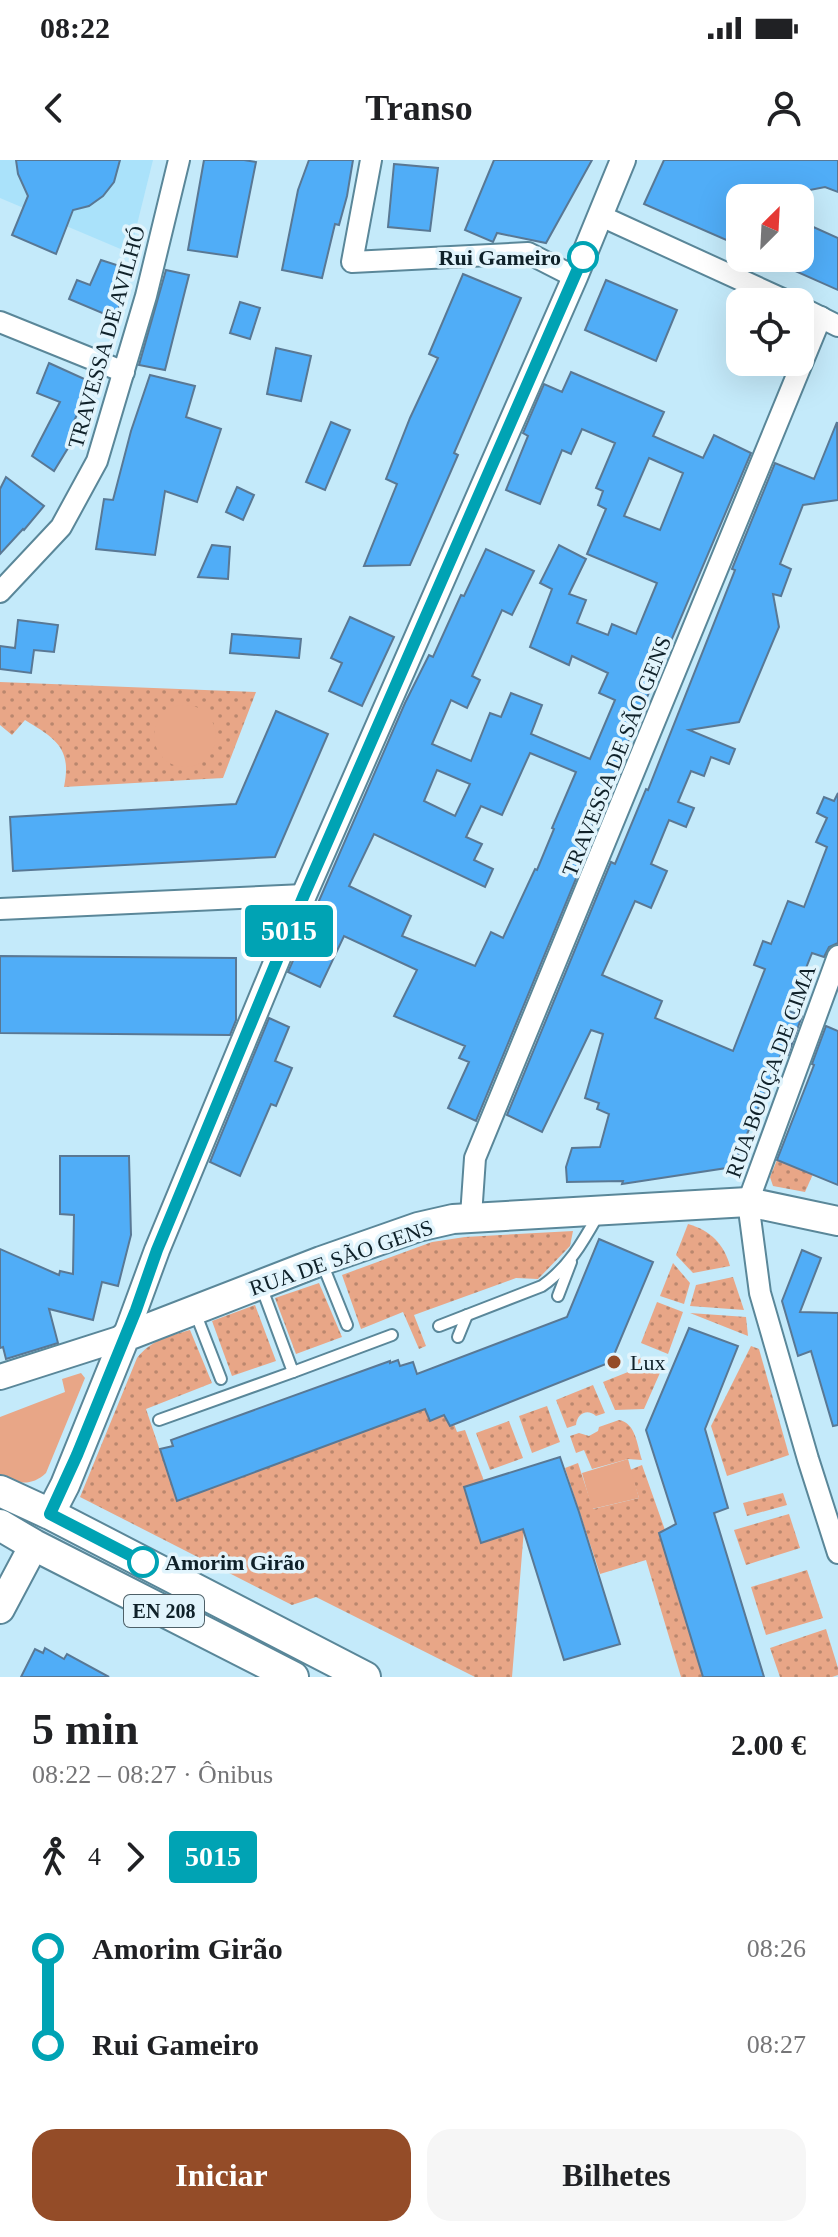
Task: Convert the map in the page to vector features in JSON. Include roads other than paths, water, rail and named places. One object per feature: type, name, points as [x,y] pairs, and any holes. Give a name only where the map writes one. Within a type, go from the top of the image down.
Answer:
[{"type":"main road","name":"RUA DE SÃO GENS","points":[[125,1337],[418,1227],[471,1216],[748,1202],[838,1221]]},
{"type":"main road","points":[[0,1609],[65,1485],[125,1337]]},
{"type":"main road","name":"EN 208","points":[[0,1491],[365,1677]]},
{"type":"main road","name":"EN 208","points":[[0,1525],[293,1677]]},
{"type":"street","name":"TRAVESSA DE AVILHÓ","points":[[0,592],[61,527],[97,461],[146,296],[179,160]]},
{"type":"street","points":[[371,160],[352,262],[528,253],[575,277]]},
{"type":"street","points":[[125,1337],[157,1250],[304,895],[575,277],[623,160]]},
{"type":"street","points":[[601,216],[758,288]]},
{"type":"street","name":"TRAVESSA DE SÃO GENS","points":[[471,1216],[475,1158],[830,321]]},
{"type":"street","points":[[0,322],[124,372]]},
{"type":"street","points":[[0,909],[304,895]]},
{"type":"street","name":"RUA BOUÇA DE CIMA","points":[[748,1202],[838,956]]},
{"type":"street","points":[[748,1202],[760,1293],[838,1553]]},
{"type":"street","name":"RUA DE SÃO GENS","points":[[0,1377],[125,1337]]},
{"type":"lane","points":[[558,1296],[573,1256],[601,1209]]},
{"type":"lane","points":[[439,1326],[542,1286],[573,1256]]},
{"type":"lane","points":[[321,1261],[347,1325]]},
{"type":"lane","points":[[260,1285],[293,1372]]},
{"type":"lane","points":[[194,1310],[221,1379]]},
{"type":"lane","points":[[458,1337],[467,1315]]},
{"type":"lane","points":[[159,1420],[392,1335]]},
{"type":"place","name":"Rui Gameiro","points":[[583,257]]},
{"type":"place","name":"Lux","points":[[614,1362]]},
{"type":"place","name":"Amorim Girão","points":[[143,1562]]}]
